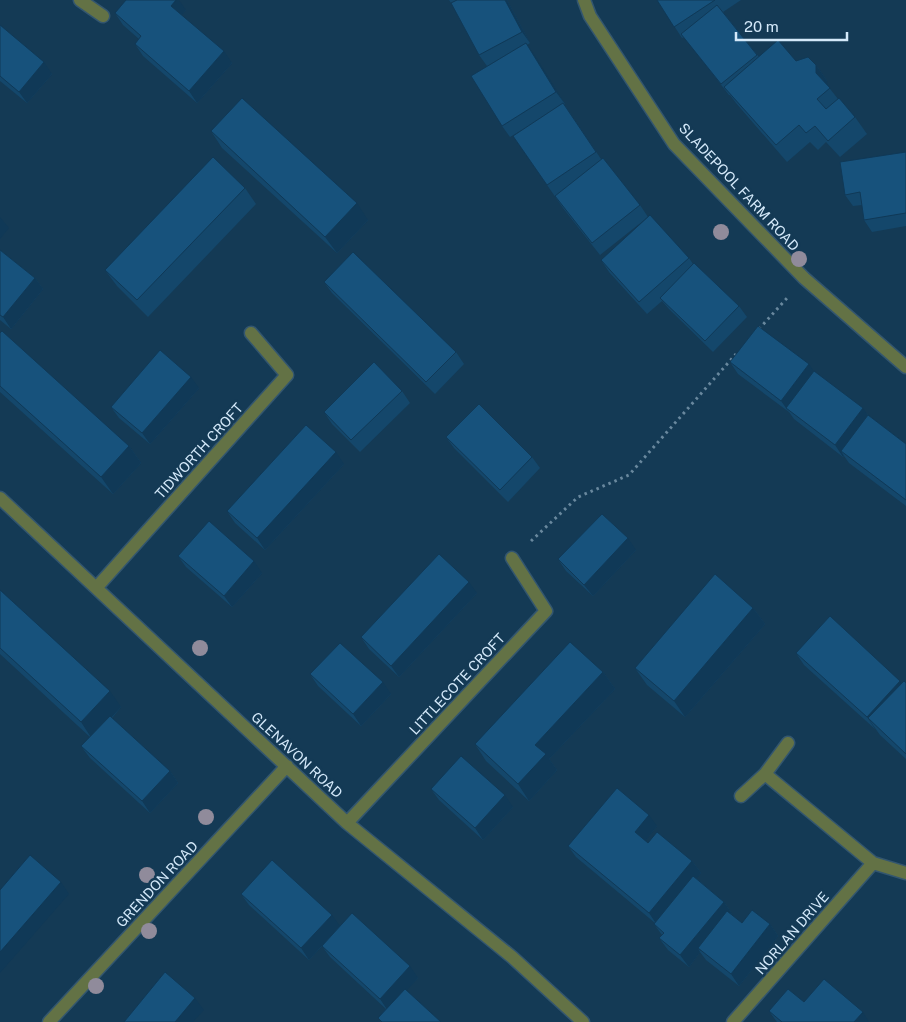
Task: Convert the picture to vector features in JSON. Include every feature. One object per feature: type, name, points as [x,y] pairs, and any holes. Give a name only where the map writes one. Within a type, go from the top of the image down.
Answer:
[{"type":"street","points":[[80,0],[103,16]]},
{"type":"street","name":"SLADEPOOL FARM ROAD","points":[[584,0],[590,16],[674,144],[804,278],[906,368]]},
{"type":"street","name":"TIDWORTH CROFT","points":[[97,588],[287,375],[251,333]]},
{"type":"street","name":"GLENAVON ROAD","points":[[0,498],[348,823],[512,957],[583,1022]]},
{"type":"street","name":"LITTLECOTE CROFT","points":[[348,823],[546,611],[512,558]]},
{"type":"street","points":[[741,796],[765,774],[788,743]]},
{"type":"street","name":"GRENDON ROAD","points":[[49,1022],[287,766]]},
{"type":"street","points":[[765,774],[873,863],[906,873]]},
{"type":"street","name":"NORLAN DRIVE","points":[[733,1022],[873,863]]},
{"type":"path","points":[[752,337],[804,278]]},
{"type":"path","points":[[512,558],[578,497],[629,475],[739,351]]},
{"type":"building","points":[[126,0],[176,0],[171,6],[224,51],[189,91],[135,44],[141,36],[115,13]]},
{"type":"building","points":[[457,0],[505,0],[522,32],[479,55],[451,3]]},
{"type":"building","points":[[657,0],[715,0],[674,27]]},
{"type":"building","points":[[717,5],[757,55],[721,84],[681,34]]},
{"type":"building","points":[[0,25],[44,62],[19,92],[0,76]]},
{"type":"building","points":[[778,40],[796,61],[808,57],[816,65],[816,73],[830,88],[817,99],[826,109],[839,98],[855,117],[828,141],[815,126],[806,133],[799,125],[776,145],[724,87]]},
{"type":"building","points":[[526,43],[556,92],[502,126],[471,76]]},
{"type":"building","points":[[242,98],[357,203],[325,237],[211,131]]},
{"type":"building","points":[[563,103],[596,152],[547,185],[513,136]]},
{"type":"building","points":[[906,152],[906,213],[864,220],[860,192],[845,195],[840,162]]},
{"type":"building","points":[[213,157],[245,188],[137,300],[105,270]]},
{"type":"building","points":[[603,158],[640,205],[592,243],[555,196]]},
{"type":"building","points":[[650,215],[689,258],[639,302],[601,260]]},
{"type":"building","points":[[0,250],[35,278],[3,317],[0,315]]},
{"type":"building","points":[[353,252],[456,352],[426,382],[324,282]]},
{"type":"building","points":[[694,263],[739,306],[705,341],[660,298]]},
{"type":"building","points":[[758,326],[809,364],[781,401],[730,362]]},
{"type":"building","points":[[2,331],[129,446],[101,477],[0,386],[0,333]]},
{"type":"building","points":[[160,350],[191,377],[142,433],[111,407]]},
{"type":"building","points":[[374,362],[402,391],[351,440],[324,412]]},
{"type":"building","points":[[814,371],[863,408],[835,445],[786,408]]},
{"type":"building","points":[[479,404],[532,457],[500,490],[446,437]]},
{"type":"building","points":[[868,415],[906,444],[906,500],[841,451]]},
{"type":"building","points":[[306,425],[336,452],[257,538],[227,511]]},
{"type":"building","points":[[602,514],[628,538],[584,585],[558,559]]},
{"type":"building","points":[[209,521],[254,561],[224,596],[178,556]]},
{"type":"building","points":[[439,554],[469,582],[391,666],[361,637]]},
{"type":"building","points":[[715,574],[753,608],[674,701],[635,668]]},
{"type":"building","points":[[0,590],[110,691],[81,722],[0,648]]},
{"type":"building","points":[[830,616],[900,681],[867,717],[796,653]]},
{"type":"building","points":[[570,642],[603,672],[535,745],[546,754],[518,784],[475,744]]},
{"type":"building","points":[[340,643],[383,682],[353,714],[310,674]]},
{"type":"building","points":[[904,681],[906,683],[906,754],[868,718]]},
{"type":"building","points":[[110,716],[170,771],[142,801],[81,746]]},
{"type":"building","points":[[461,756],[505,795],[475,828],[431,789]]},
{"type":"building","points":[[617,788],[649,815],[635,832],[648,843],[657,832],[692,861],[649,913],[568,846]]},
{"type":"building","points":[[30,855],[61,882],[0,952],[0,890]]},
{"type":"building","points":[[272,860],[332,915],[301,948],[241,894]]},
{"type":"building","points":[[693,876],[724,902],[680,955],[659,938],[664,933],[654,924]]},
{"type":"building","points":[[752,910],[770,924],[731,974],[698,948],[727,911],[742,923]]},
{"type":"building","points":[[352,913],[410,966],[380,999],[322,946]]},
{"type":"building","points":[[165,972],[195,998],[175,1022],[124,1022]]},
{"type":"building","points":[[824,979],[863,1012],[854,1022],[782,1022],[769,1011],[788,989],[804,1002]]},
{"type":"building","points":[[405,989],[441,1022],[382,1022],[378,1018]]}]
